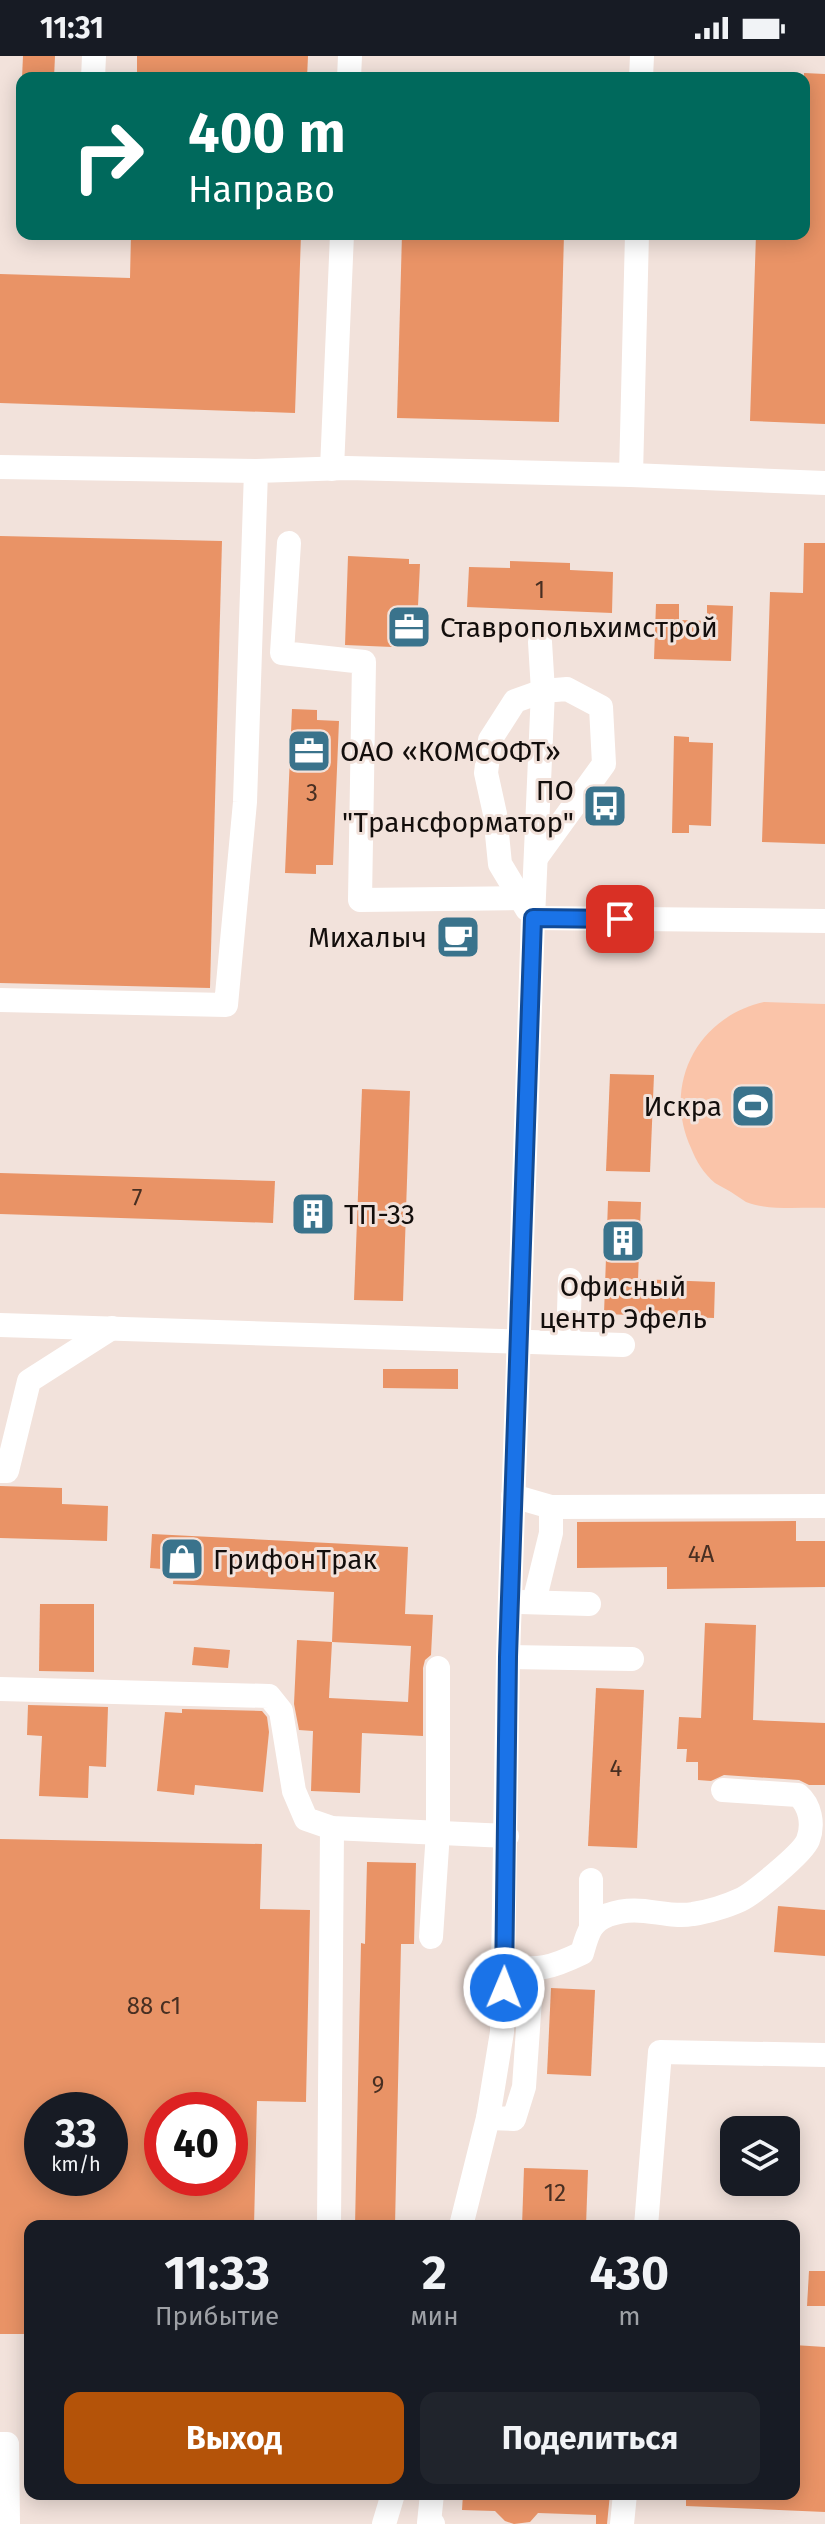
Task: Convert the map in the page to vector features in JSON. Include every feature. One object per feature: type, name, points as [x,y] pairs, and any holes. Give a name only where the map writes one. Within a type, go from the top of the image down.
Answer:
[{"type":"street","points":[[332,469],[342,240]]},
{"type":"street","points":[[631,475],[637,240]]},
{"type":"street","points":[[0,467],[256,471],[332,469],[631,475],[825,483]]},
{"type":"street","points":[[0,1000],[226,1005],[245,802],[256,471]]},
{"type":"street","points":[[289,543],[282,653],[364,662],[360,900],[825,921]]},
{"type":"street","points":[[522,1602],[513,1496],[527,908],[536,858],[543,691],[540,642]]},
{"type":"street","points":[[527,908],[500,864],[495,814],[486,773],[490,740],[515,701],[543,691],[567,689],[601,707],[604,764],[536,858]]},
{"type":"street","points":[[568,1343],[570,1280]]},
{"type":"street","points":[[0,1325],[623,1345]]},
{"type":"street","points":[[0,1471],[7,1471],[29,1381],[112,1328]]},
{"type":"street","points":[[513,1496],[551,1507],[825,1506]]},
{"type":"street","points":[[462,2220],[488,2118],[502,2032],[508,1657],[522,1602],[551,1533],[551,1507]]},
{"type":"street","points":[[522,1602],[589,1604]]},
{"type":"street","points":[[508,1657],[632,1659]]},
{"type":"street","points":[[431,1937],[438,1832],[438,1668]]},
{"type":"street","points":[[0,1689],[269,1696],[281,1711],[294,1791],[306,1819],[332,1828],[507,1836]]},
{"type":"street","points":[[591,1925],[606,1915],[635,1909],[691,1915],[741,1900],[791,1860],[808,1840],[811,1818],[806,1802],[798,1795],[723,1790]]},
{"type":"street","points":[[329,2220],[332,1828]]},
{"type":"street","points":[[505,1966],[532,1970],[557,1965],[582,1953],[591,1925],[591,1880]]},
{"type":"street","points":[[488,2118],[514,2119],[524,2087],[532,1970]]},
{"type":"street","points":[[646,2220],[660,2052],[825,2055]]},
{"type":"street","points":[[0,2444],[7,2444],[8,2524]]},
{"type":"street","points":[[384,2524],[391,2500]]},
{"type":"street","points":[[431,2500],[429,2523],[433,2524]]},
{"type":"street","points":[[622,2524],[624,2500]]},
{"type":"shaded area","name":"Искра","points":[[764,1002],[825,1004],[825,1208],[775,1208],[746,1202],[715,1183],[704,1171],[693,1153],[683,1124],[681,1101],[684,1078],[704,1038],[720,1022],[740,1010]]},
{"type":"building","points":[[23,56],[55,56],[54,72],[22,72]]},
{"type":"building","points":[[137,56],[308,56],[307,72],[137,72]]},
{"type":"building","points":[[810,73],[825,74],[825,424],[750,421],[756,240],[810,240]]},
{"type":"building","points":[[131,240],[301,240],[295,413],[0,403],[0,274],[130,278]]},
{"type":"building","points":[[402,240],[564,240],[559,422],[397,418]]},
{"type":"building","points":[[0,536],[222,541],[210,988],[0,983]]},
{"type":"building","points":[[804,543],[825,543],[825,844],[762,842],[770,592],[803,593]]},
{"type":"building","points":[[348,556],[409,559],[409,564],[420,564],[416,648],[345,645]]},
{"type":"building","points":[[510,561],[570,563],[570,570],[613,572],[612,613],[467,607],[469,567],[510,568]]},
{"type":"building","points":[[656,604],[679,604],[679,620],[707,621],[707,605],[733,606],[731,661],[654,659]]},
{"type":"building","points":[[292,709],[317,710],[317,720],[339,721],[333,865],[316,865],[316,874],[285,873]]},
{"type":"building","points":[[674,736],[689,737],[689,742],[713,743],[711,826],[689,825],[689,833],[672,833]]},
{"type":"building","name":"Михалыч","points":[[440,922],[478,924],[477,952],[439,950]]},
{"type":"building","points":[[610,1074],[654,1075],[650,1172],[606,1171]]},
{"type":"building","points":[[362,1089],[410,1091],[403,1301],[354,1300]]},
{"type":"building","points":[[0,1173],[275,1181],[273,1223],[0,1214]]},
{"type":"building","name":"Офисный центр Эфель","points":[[608,1201],[641,1202],[638,1279],[715,1282],[714,1318],[604,1314]]},
{"type":"building","name":"ТП-33","points":[[303,1202],[323,1202],[323,1227],[303,1227]]},
{"type":"building","points":[[383,1369],[458,1369],[458,1389],[383,1388]]},
{"type":"building","points":[[0,1486],[62,1488],[62,1504],[108,1506],[107,1541],[0,1538]]},
{"type":"building","points":[[796,1521],[796,1541],[825,1541],[825,1587],[667,1589],[667,1567],[577,1568],[577,1522]]},
{"type":"building","points":[[152,1534],[408,1547],[405,1614],[433,1615],[431,1655],[425,1660],[423,1668],[423,1736],[362,1733],[360,1793],[311,1791],[313,1731],[299,1730],[294,1704],[297,1640],[332,1642],[334,1592],[173,1584],[174,1570],[150,1568]],"holes":[[[332,1642],[411,1646],[408,1702],[329,1698]]]},
{"type":"building","points":[[40,1604],[94,1604],[94,1672],[39,1671]]},
{"type":"building","points":[[705,1623],[756,1625],[753,1720],[825,1723],[825,1785],[809,1785],[799,1780],[724,1775],[711,1781],[698,1780],[698,1762],[686,1762],[687,1749],[677,1749],[679,1717],[701,1718]]},
{"type":"building","points":[[194,1647],[230,1650],[228,1668],[192,1665]]},
{"type":"building","points":[[596,1688],[644,1690],[637,1848],[588,1846]]},
{"type":"building","points":[[28,1705],[108,1707],[106,1767],[89,1766],[88,1798],[39,1796],[42,1736],[27,1735]]},
{"type":"building","points":[[182,1709],[262,1711],[267,1717],[269,1732],[263,1792],[195,1785],[194,1795],[157,1791],[165,1712],[182,1713]]},
{"type":"building","points":[[0,1839],[262,1844],[260,1909],[310,1910],[306,2102],[257,2101],[254,2220],[24,2220],[24,2334],[0,2334]]},
{"type":"building","points":[[367,1862],[416,1863],[414,1944],[401,1944],[395,2220],[355,2220],[361,1943],[365,1944]]},
{"type":"building","points":[[778,1906],[825,1910],[825,1956],[774,1952]]},
{"type":"building","points":[[551,1988],[595,1990],[591,2076],[547,2074]]},
{"type":"building","points":[[524,2168],[588,2170],[586,2220],[522,2220]]},
{"type":"building","points":[[809,2271],[825,2271],[825,2306],[807,2306]]},
{"type":"building","points":[[800,2345],[825,2347],[825,2512],[686,2506],[686,2500],[800,2500]]},
{"type":"building","points":[[463,2500],[609,2500],[607,2524],[596,2524],[596,2515],[538,2513],[530,2522],[514,2524],[505,2521],[495,2511],[462,2510]]},
{"type":"place","name":"Ставропольхимстрой","points":[[409,627]]},
{"type":"place","name":"ОАО «КОМСОФТ»","points":[[309,751]]},
{"type":"place","name":"ПО \"Трансформатор\"","points":[[605,806]]},
{"type":"place","name":"Михалыч","points":[[458,937]]},
{"type":"place","name":"Искра","points":[[753,1106]]},
{"type":"place","name":"ТП-33","points":[[313,1214]]},
{"type":"place","name":"Офисный центр Эфель","points":[[623,1241]]},
{"type":"place","name":"ГрифонТрак","points":[[182,1559]]},
{"type":"route","points":[[504,1988],[508,1657],[533,918],[620,919]]}]
